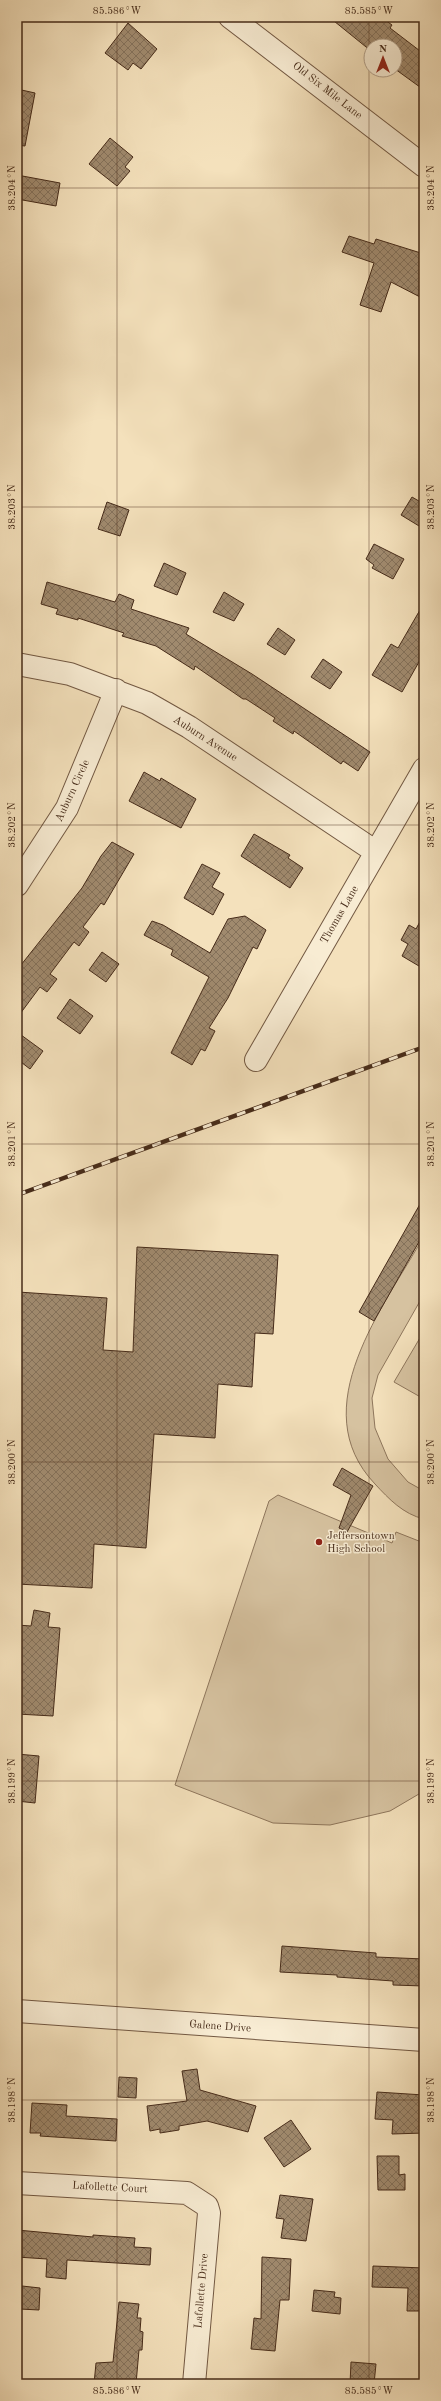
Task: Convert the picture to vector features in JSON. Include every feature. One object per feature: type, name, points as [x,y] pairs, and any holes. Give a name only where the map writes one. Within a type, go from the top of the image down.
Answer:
[{"type":"street","name":"Old Six Mile Lane","points":[[230,17],[424,166]]},
{"type":"street","name":"Auburn Avenue","points":[[17,664],[70,674],[116,690],[147,703],[189,727],[376,852]]},
{"type":"street","name":"Auburn Circle","points":[[17,885],[67,808],[116,690]]},
{"type":"street","name":"Thomas Lane","points":[[256,1060],[424,769]]},
{"type":"street","name":"Galene Drive","points":[[17,2011],[424,2040]]},
{"type":"street","name":"Lafollette Court","points":[[17,2183],[187,2193],[200,2201]]},
{"type":"street","name":"Lafollette Drive","points":[[194,2384],[209,2213],[207,2206],[200,2201]]},
{"type":"shaded area","points":[[424,1236],[424,1294],[378,1375],[372,1398],[375,1428],[388,1459],[408,1482],[424,1491],[424,1519],[409,1514],[403,1510],[375,1484],[355,1454],[347,1423],[348,1391],[358,1358],[372,1326],[389,1294]]},
{"type":"shaded area","points":[[424,1331],[424,1399],[394,1382]]},
{"type":"shaded area","points":[[278,1495],[392,1543],[396,1532],[424,1543],[424,1791],[390,1811],[330,1825],[273,1823],[175,1785],[269,1501]]},
{"type":"building","points":[[329,17],[381,17],[392,25],[390,28],[424,54],[424,90],[403,75],[403,38],[363,38],[363,45]]},
{"type":"building","points":[[128,23],[157,49],[141,69],[133,63],[128,70],[105,53]]},
{"type":"building","points":[[17,89],[35,93],[25,146],[17,145]]},
{"type":"building","points":[[110,138],[133,157],[125,167],[130,171],[117,186],[89,164]]},
{"type":"building","points":[[17,175],[60,183],[56,206],[17,199]]},
{"type":"building","points":[[349,236],[374,244],[376,239],[424,254],[424,299],[391,282],[381,312],[360,305],[374,263],[342,252]]},
{"type":"building","points":[[412,497],[424,504],[424,529],[401,515]]},
{"type":"building","points":[[107,502],[129,510],[120,536],[98,529]]},
{"type":"building","points":[[374,544],[404,559],[393,579],[372,568],[374,565],[366,559]]},
{"type":"building","points":[[164,563],[186,573],[177,595],[154,586]]},
{"type":"building","points":[[47,582],[115,602],[119,594],[134,600],[131,609],[189,628],[186,634],[252,674],[370,752],[358,771],[343,761],[341,764],[294,731],[293,734],[273,721],[275,718],[246,699],[243,699],[195,666],[194,670],[156,646],[122,636],[124,633],[78,618],[78,620],[56,614],[58,609],[41,604]]},
{"type":"building","points":[[224,592],[244,604],[234,621],[213,612]]},
{"type":"building","points":[[424,603],[424,653],[402,692],[372,675],[391,644],[398,648]]},
{"type":"building","points":[[278,628],[295,640],[285,655],[267,644]]},
{"type":"building","points":[[323,659],[342,672],[330,689],[311,677]]},
{"type":"building","points":[[144,772],[160,781],[161,778],[196,799],[181,828],[129,801]]},
{"type":"building","points":[[254,834],[290,855],[288,858],[303,868],[290,888],[241,856]]},
{"type":"building","points":[[112,842],[134,854],[104,905],[101,903],[83,927],[89,932],[79,946],[74,942],[50,974],[57,979],[47,992],[40,987],[17,1018],[17,970],[82,888],[101,856]]},
{"type":"building","points":[[202,864],[220,873],[212,887],[224,894],[213,915],[184,898]]},
{"type":"building","points":[[424,914],[424,969],[402,956],[408,944],[401,940],[409,925],[416,929]]},
{"type":"building","points":[[245,916],[266,930],[257,949],[253,947],[228,998],[209,1028],[215,1031],[205,1051],[201,1049],[192,1065],[171,1053],[209,977],[171,955],[173,950],[144,935],[152,921],[163,925],[210,953],[228,919]]},
{"type":"building","points":[[102,952],[119,964],[106,982],[89,970]]},
{"type":"building","points":[[70,999],[93,1016],[80,1034],[57,1018]]},
{"type":"building","points":[[17,1032],[43,1051],[30,1069],[17,1059]]},
{"type":"building","points":[[424,1197],[424,1233],[374,1321],[359,1312]]},
{"type":"building","points":[[137,1247],[278,1255],[273,1334],[255,1333],[252,1387],[218,1384],[215,1438],[154,1434],[146,1548],[94,1544],[92,1588],[17,1584],[17,1366],[20,1320],[17,1320],[18,1292],[107,1298],[103,1350],[133,1352]]},
{"type":"building","points":[[342,1468],[373,1486],[347,1532],[339,1528],[351,1495],[333,1485]]},
{"type":"building","points":[[34,1610],[50,1613],[48,1627],[60,1628],[53,1716],[17,1714],[17,1625],[31,1626]]},
{"type":"building","points":[[17,1754],[39,1756],[35,1803],[17,1801]]},
{"type":"building","points":[[282,1946],[376,1953],[376,1957],[424,1959],[424,1986],[393,1985],[393,1981],[337,1977],[337,1975],[280,1972]]},
{"type":"building","points":[[197,2069],[200,2090],[256,2106],[248,2132],[207,2121],[179,2126],[179,2130],[160,2133],[160,2129],[150,2131],[147,2106],[187,2101],[182,2071]]},
{"type":"building","points":[[119,2077],[137,2078],[136,2098],[118,2097]]},
{"type":"building","points":[[377,2092],[424,2095],[424,2133],[392,2134],[393,2120],[375,2119]]},
{"type":"building","points":[[32,2103],[67,2105],[66,2116],[117,2119],[116,2141],[40,2136],[41,2133],[30,2133]]},
{"type":"building","points":[[291,2120],[311,2149],[284,2167],[264,2138]]},
{"type":"building","points":[[377,2156],[399,2156],[399,2175],[405,2174],[405,2190],[378,2190]]},
{"type":"building","points":[[280,2195],[313,2199],[306,2241],[281,2238],[284,2219],[276,2218]]},
{"type":"building","points":[[17,2230],[93,2237],[93,2235],[135,2238],[134,2247],[151,2248],[150,2265],[67,2260],[66,2279],[46,2277],[47,2259],[17,2257]]},
{"type":"building","points":[[262,2257],[291,2259],[289,2300],[280,2300],[275,2351],[251,2349],[254,2318],[261,2319]]},
{"type":"building","points":[[373,2266],[424,2268],[424,2311],[407,2311],[408,2288],[372,2287]]},
{"type":"building","points":[[22,2286],[40,2288],[39,2310],[20,2309]]},
{"type":"building","points":[[314,2290],[335,2292],[334,2297],[341,2298],[340,2314],[312,2311]]},
{"type":"building","points":[[119,2302],[139,2304],[137,2318],[141,2318],[140,2331],[143,2332],[142,2350],[139,2350],[136,2384],[94,2384],[96,2363],[113,2362]]},
{"type":"building","points":[[351,2362],[376,2364],[374,2384],[350,2384]]},
{"type":"railway","points":[[17,1195],[424,1047]]},
{"type":"place","name":"Jeffersontown High School","points":[[319,1542]]}]
